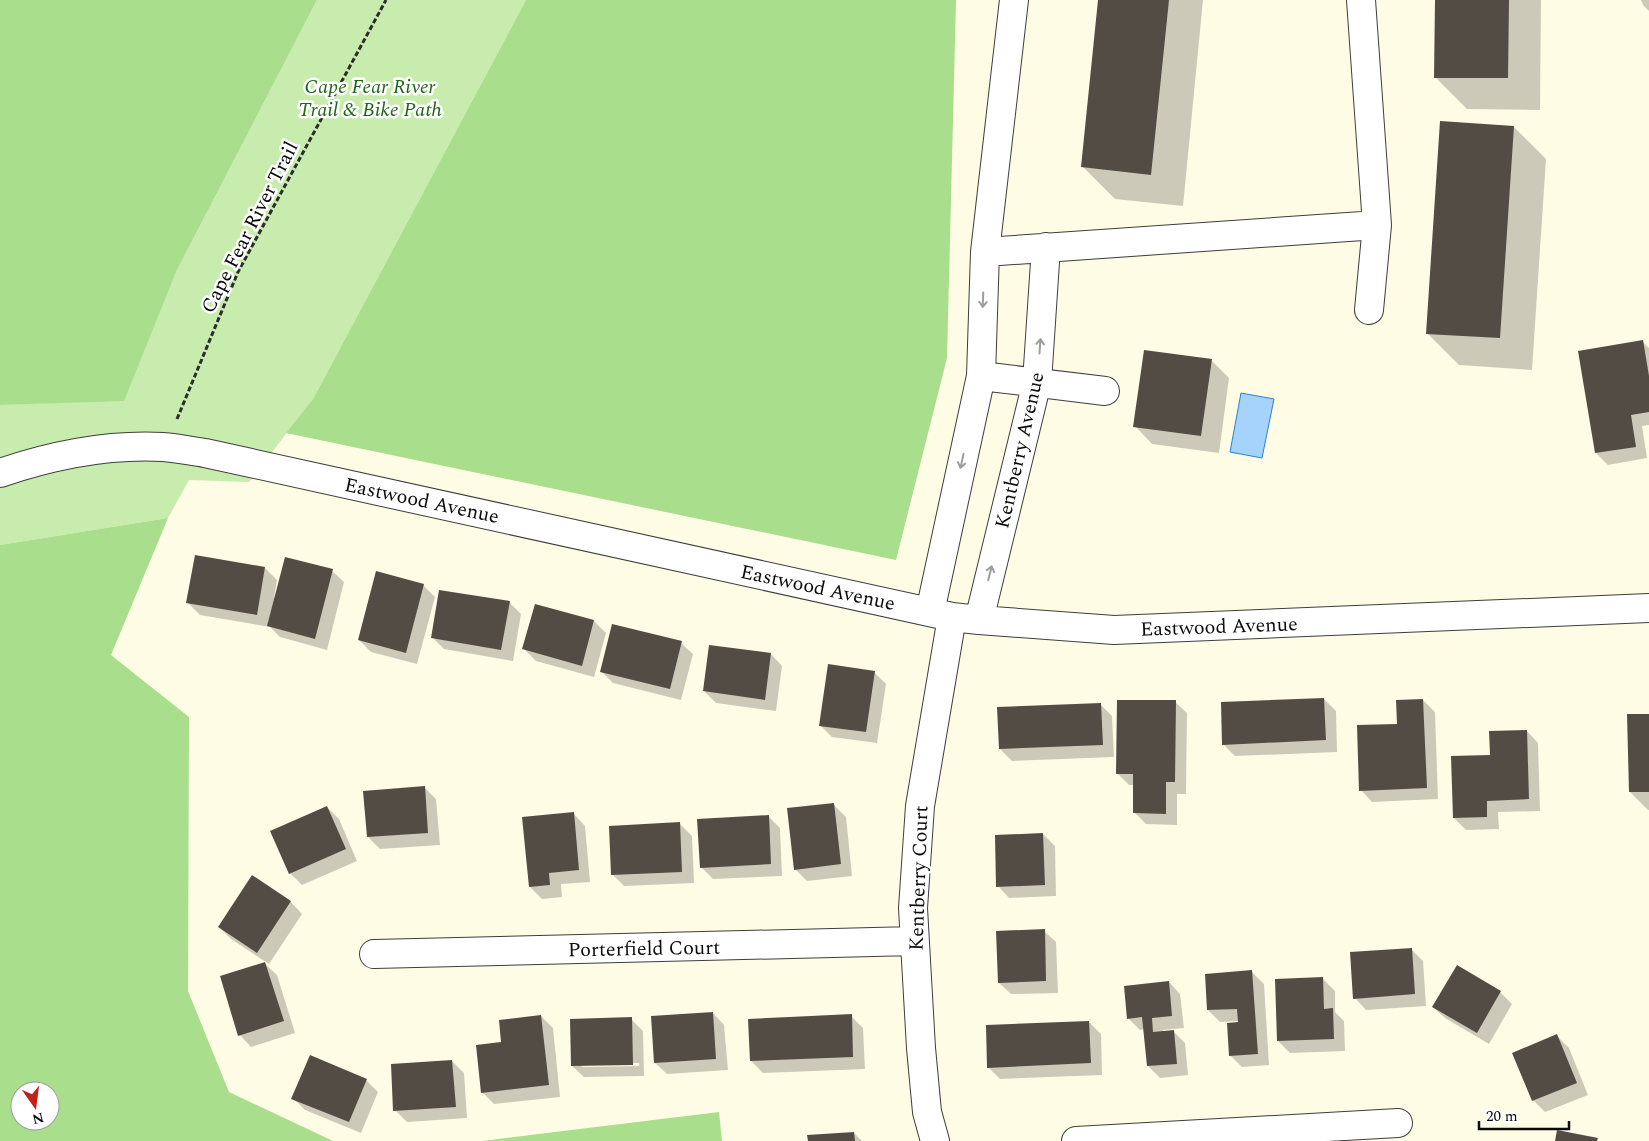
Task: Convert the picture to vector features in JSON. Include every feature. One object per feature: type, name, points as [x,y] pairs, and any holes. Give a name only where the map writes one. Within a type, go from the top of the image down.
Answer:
[{"type":"street","points":[[941,614],[981,376],[985,252],[1014,0]]},
{"type":"street","points":[[1361,0],[1377,225],[1369,310]]},
{"type":"street","points":[[985,252],[1377,225]]},
{"type":"street","name":"Kentberry Avenue","points":[[979,620],[1038,382],[1046,247]]},
{"type":"street","points":[[981,376],[1105,391]]},
{"type":"street","name":"Eastwood Avenue","points":[[0,473],[23,465],[83,451],[124,447],[165,447],[205,453],[941,614],[979,620],[1114,630],[1649,608]]},
{"type":"street","name":"Kentberry Court","points":[[934,1141],[927,1112],[922,1066],[913,908],[920,806],[941,614]]},
{"type":"street","name":"Porterfield Court","points":[[374,954],[914,941]]},
{"type":"street","points":[[1076,1141],[1398,1123]]},
{"type":"path","name":"Cape Fear River Trail","points":[[165,447],[238,272],[386,0]]},
{"type":"green space","points":[[0,0],[317,0],[177,270],[124,401],[0,405]]},
{"type":"green space","name":"Cape Fear River Trail & Bike Path","points":[[317,0],[526,0],[313,399],[249,482],[189,480],[168,518],[0,545],[0,405],[124,400],[177,270]]},
{"type":"green space","points":[[526,0],[956,0],[947,358],[896,560],[286,433],[313,399]]},
{"type":"green space","points":[[168,518],[111,655],[189,717],[188,991],[229,1092],[333,1141],[0,1141],[0,545]]},
{"type":"green space","points":[[719,1112],[722,1141],[482,1141]]},
{"type":"water","points":[[1241,393],[1274,399],[1262,458],[1230,452]]},
{"type":"building","points":[[1098,0],[1169,0],[1151,175],[1081,167]]},
{"type":"building","points":[[1435,0],[1509,0],[1508,78],[1434,78]]},
{"type":"building","points":[[1440,121],[1514,126],[1500,338],[1426,334]]},
{"type":"building","points":[[1643,340],[1649,376],[1649,412],[1631,415],[1636,447],[1595,453],[1578,351]]},
{"type":"building","points":[[1144,350],[1212,359],[1201,436],[1133,427]]},
{"type":"building","points":[[195,555],[265,567],[257,615],[186,603]]},
{"type":"building","points":[[285,557],[333,569],[315,639],[267,626]]},
{"type":"building","points":[[376,571],[424,584],[406,653],[358,640]]},
{"type":"building","points":[[439,590],[510,601],[501,650],[431,638]]},
{"type":"building","points":[[535,604],[594,620],[582,666],[522,649]]},
{"type":"building","points":[[612,624],[682,641],[670,689],[600,672]]},
{"type":"building","points":[[709,645],[771,653],[765,700],[703,691]]},
{"type":"building","points":[[828,664],[875,671],[866,732],[819,726]]},
{"type":"building","points":[[1324,698],[1326,740],[1222,745],[1221,702]]},
{"type":"building","points":[[1423,699],[1427,788],[1359,791],[1357,725],[1397,724],[1396,700]]},
{"type":"building","points":[[1117,700],[1176,700],[1175,782],[1166,782],[1166,814],[1133,813],[1133,774],[1116,774]]},
{"type":"building","points":[[1101,703],[1103,745],[999,749],[997,707]]},
{"type":"building","points":[[1627,714],[1649,714],[1649,792],[1629,792]]},
{"type":"building","points":[[1527,730],[1529,799],[1487,801],[1487,817],[1453,818],[1451,756],[1490,755],[1489,731]]},
{"type":"building","points":[[425,786],[428,833],[367,837],[363,791]]},
{"type":"building","points":[[834,803],[841,864],[794,870],[787,808]]},
{"type":"building","points":[[327,806],[346,849],[289,874],[270,831]]},
{"type":"building","points":[[574,812],[579,870],[549,873],[550,885],[529,887],[522,817]]},
{"type":"building","points":[[769,815],[771,864],[700,868],[697,819]]},
{"type":"building","points":[[680,822],[682,872],[611,875],[609,826]]},
{"type":"building","points":[[1043,833],[1045,885],[996,887],[995,835]]},
{"type":"building","points":[[252,875],[291,901],[257,953],[218,927]]},
{"type":"building","points":[[1045,929],[1046,981],[998,983],[996,931]]},
{"type":"building","points":[[1412,948],[1415,994],[1353,999],[1350,952]]},
{"type":"building","points":[[265,962],[284,1021],[238,1036],[220,976]]},
{"type":"building","points":[[1457,965],[1501,991],[1477,1033],[1432,1007]]},
{"type":"building","points":[[1252,970],[1258,1054],[1229,1056],[1227,1023],[1238,1022],[1237,1009],[1207,1010],[1205,974]]},
{"type":"building","points":[[1323,977],[1324,1009],[1333,1008],[1334,1039],[1277,1041],[1275,979]]},
{"type":"building","points":[[1169,981],[1172,1016],[1152,1018],[1153,1032],[1174,1030],[1177,1064],[1147,1066],[1142,1017],[1127,1019],[1124,986]]},
{"type":"building","points":[[713,1012],[716,1059],[654,1063],[651,1016]]},
{"type":"building","points":[[852,1014],[853,1057],[750,1061],[748,1019]]},
{"type":"building","points":[[541,1015],[549,1085],[481,1093],[476,1045],[501,1042],[499,1020]]},
{"type":"building","points":[[632,1017],[633,1065],[571,1066],[570,1019]]},
{"type":"building","points":[[1089,1021],[1091,1063],[987,1068],[986,1025]]},
{"type":"building","points":[[1557,1034],[1577,1083],[1532,1101],[1512,1053]]},
{"type":"building","points":[[310,1055],[367,1079],[349,1122],[291,1099]]},
{"type":"building","points":[[452,1060],[456,1107],[393,1111],[391,1064]]},
{"type":"building","points":[[1557,1130],[1598,1138],[1597,1141],[1555,1141]]},
{"type":"building","points":[[854,1132],[855,1141],[808,1141],[807,1135]]}]
